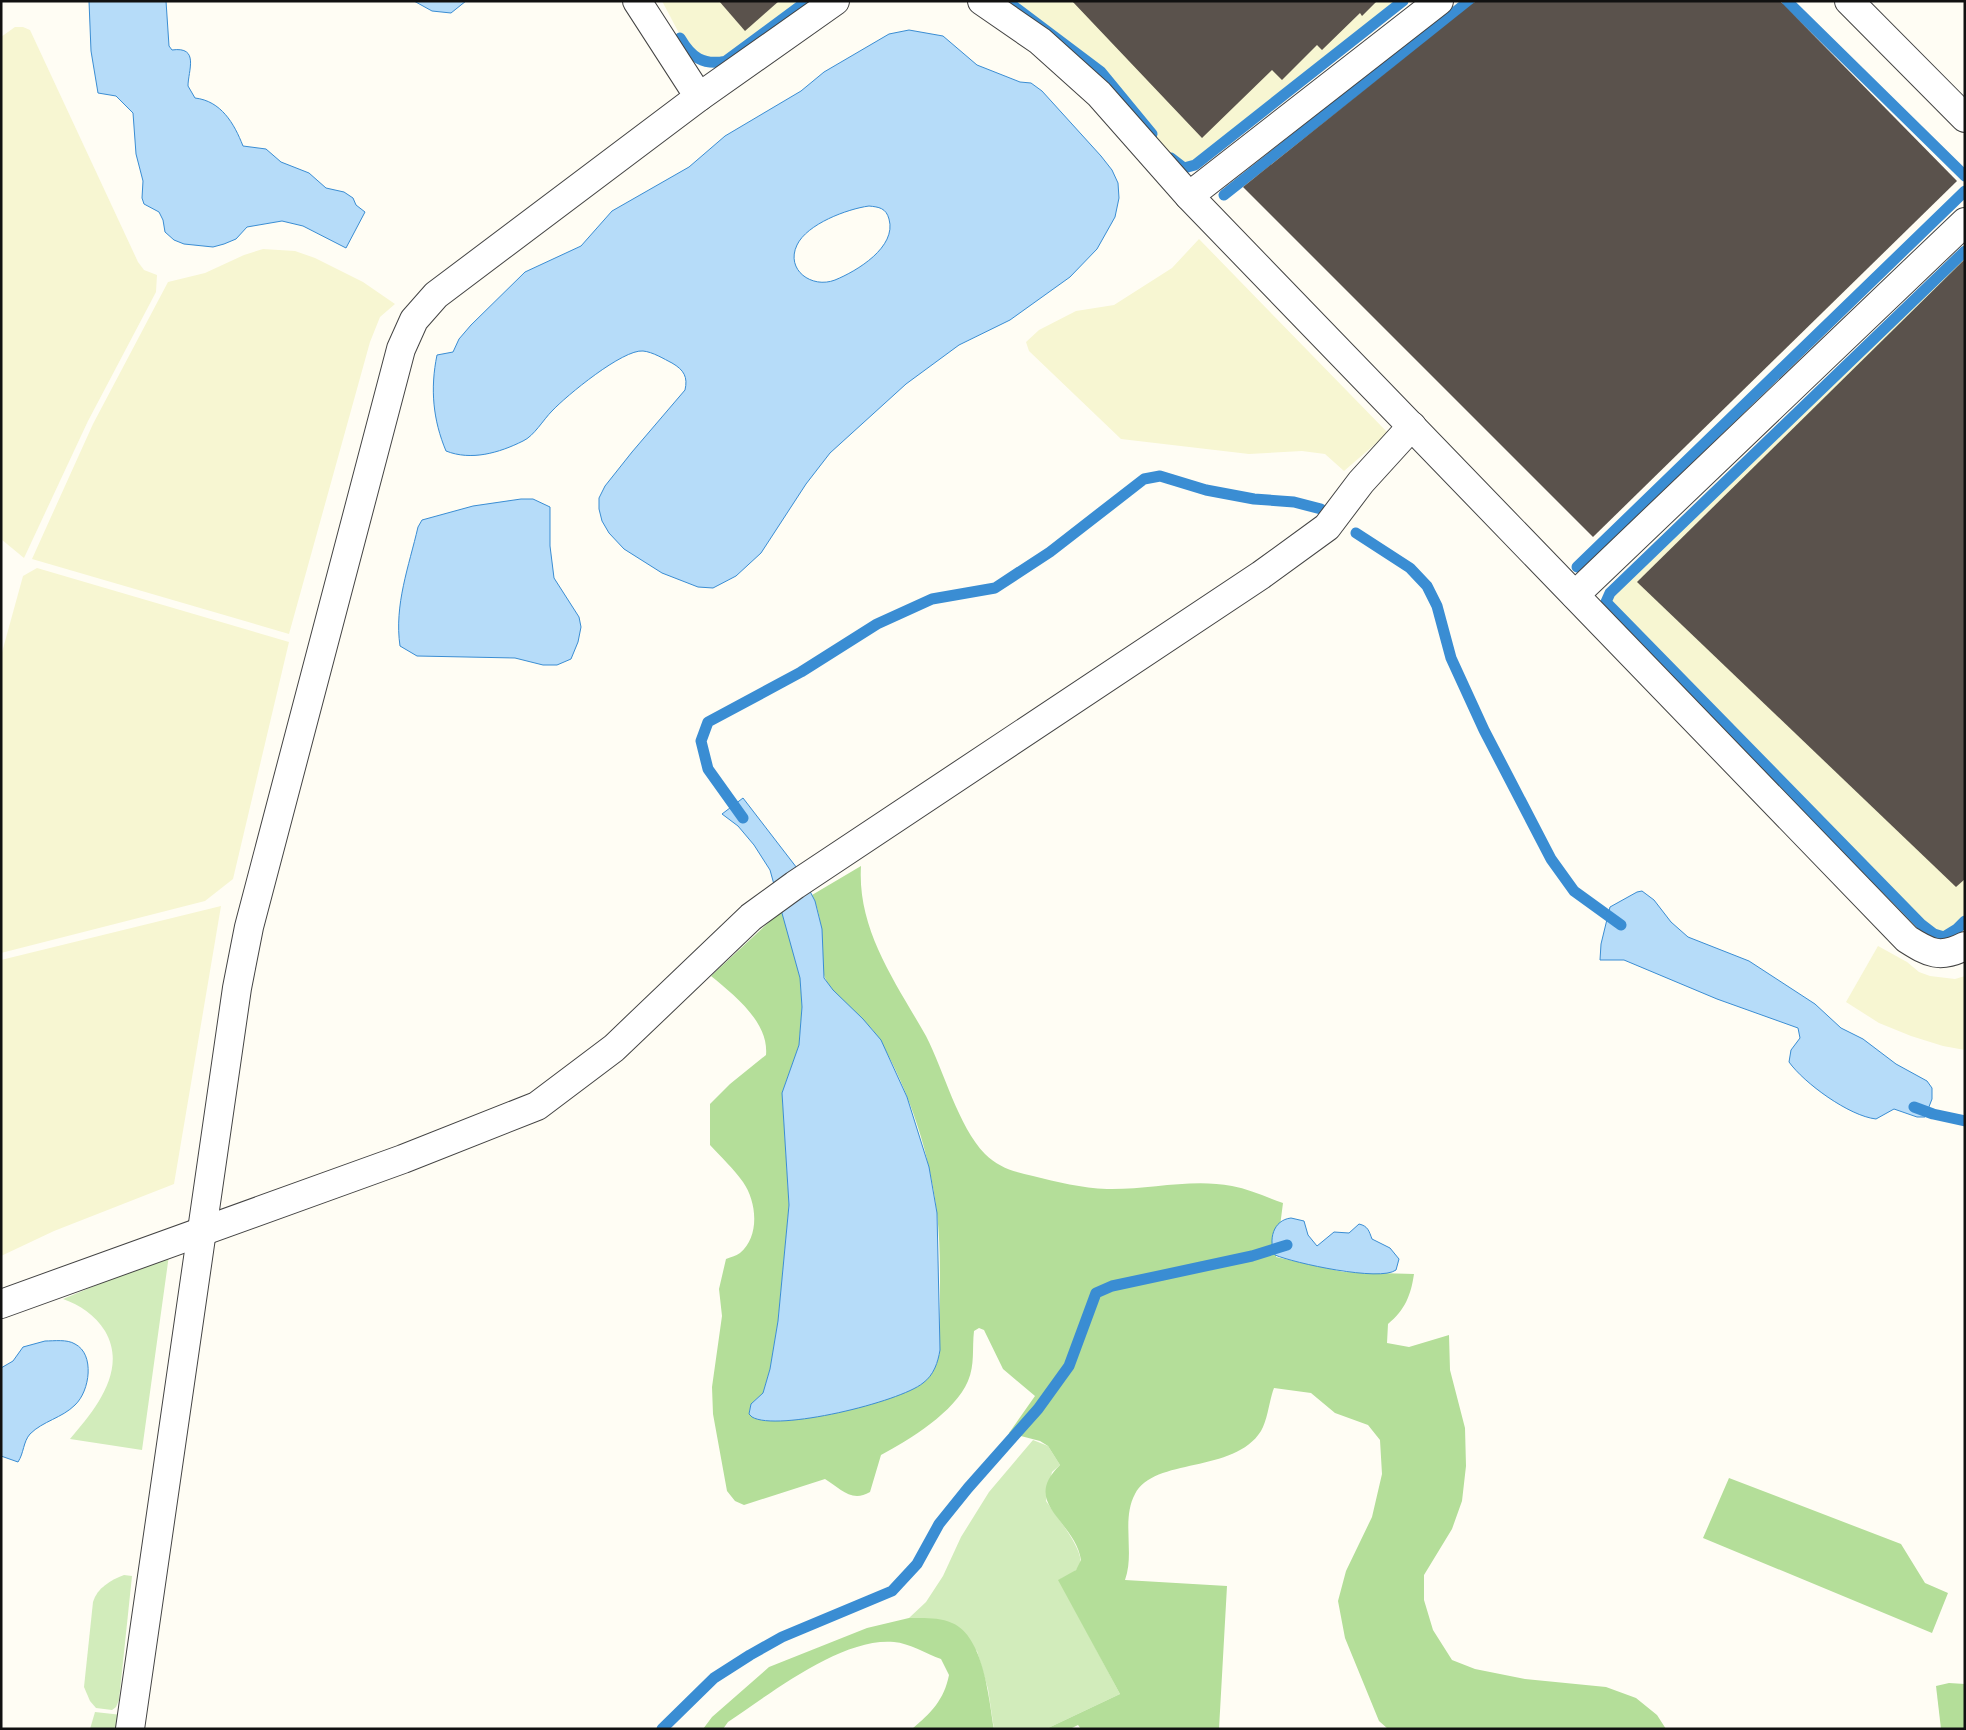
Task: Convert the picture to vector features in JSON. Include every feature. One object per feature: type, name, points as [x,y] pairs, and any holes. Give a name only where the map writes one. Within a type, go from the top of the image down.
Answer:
[{"type":"street","points":[[637,1],[699,97]]},
{"type":"street","points":[[130,1729],[237,988],[249,927],[401,349],[414,320],[436,295],[699,97],[835,1]]},
{"type":"street","points":[[982,1],[1040,41],[1100,94],[1189,196],[1907,939],[1928,952],[1950,954],[1965,946]]},
{"type":"street","points":[[1189,196],[1440,1]]},
{"type":"street","points":[[1849,1],[1965,118]]},
{"type":"street","points":[[1575,595],[1965,222]]},
{"type":"street","points":[[1,1304],[403,1159],[537,1106],[614,1048],[751,917],[795,885],[1261,575],[1327,527],[1361,482],[1412,426]]},
{"type":"green space","points":[[662,1],[807,1],[726,61],[716,63],[696,59],[689,52]]},
{"type":"green space","points":[[1007,1],[1403,1],[1206,158],[1195,165],[1184,168],[1178,165],[1167,153],[1101,72]]},
{"type":"green space","points":[[15,27],[23,27],[30,30],[138,262],[144,270],[157,275],[156,292],[88,421],[24,558],[1,539],[1,37]]},
{"type":"green space","points":[[1199,239],[1388,433],[1344,471],[1325,454],[1302,451],[1249,454],[1121,439],[1029,351],[1026,342],[1039,330],[1076,311],[1114,305],[1172,268]]},
{"type":"green space","points":[[263,249],[295,251],[315,258],[363,282],[395,304],[380,317],[370,342],[289,634],[32,559],[93,424],[168,282],[205,273],[244,255]]},
{"type":"green space","points":[[1965,251],[1965,921],[1957,929],[1944,937],[1934,934],[1921,924],[1612,609],[1606,599],[1610,593]]},
{"type":"green space","points":[[37,568],[289,642],[233,879],[205,901],[1,953],[1,656],[23,576]]},
{"type":"green space","points":[[861,866],[861,890],[865,912],[881,955],[933,1050],[952,1098],[967,1129],[975,1142],[990,1159],[1020,1173],[1088,1187],[1122,1189],[1201,1183],[1245,1189],[1283,1203],[1276,1257],[1344,1272],[1414,1274],[1411,1289],[1403,1308],[1388,1324],[1387,1343],[1409,1347],[1449,1335],[1450,1370],[1465,1428],[1466,1466],[1462,1501],[1452,1529],[1424,1575],[1424,1600],[1433,1630],[1452,1660],[1475,1669],[1525,1679],[1606,1687],[1636,1698],[1657,1715],[1666,1729],[1388,1729],[1379,1721],[1345,1638],[1338,1601],[1346,1571],[1372,1517],[1382,1474],[1380,1440],[1368,1425],[1335,1413],[1311,1393],[1274,1388],[1261,1431],[1249,1445],[1233,1454],[1176,1469],[1145,1482],[1135,1494],[1131,1504],[1128,1526],[1129,1559],[1125,1580],[1227,1586],[1219,1729],[1081,1729],[1078,1725],[1070,1729],[1046,1729],[1120,1694],[1058,1580],[1076,1570],[1081,1560],[1077,1546],[1070,1534],[1047,1502],[1046,1491],[1049,1479],[1060,1465],[1048,1446],[1040,1441],[1009,1433],[1035,1396],[1003,1369],[984,1330],[979,1328],[974,1331],[972,1369],[962,1392],[953,1404],[930,1424],[881,1455],[870,1492],[857,1496],[851,1495],[825,1479],[744,1505],[735,1501],[727,1491],[713,1414],[712,1387],[722,1316],[719,1289],[726,1259],[740,1253],[746,1246],[751,1238],[754,1219],[748,1190],[732,1168],[710,1145],[710,1104],[730,1084],[766,1055],[762,1031],[756,1021],[730,992],[711,976],[782,910],[800,978],[802,1007],[799,1045],[782,1093],[789,1205],[778,1321],[770,1369],[763,1393],[751,1404],[749,1414],[761,1420],[781,1421],[835,1413],[889,1398],[910,1390],[927,1380],[935,1368],[940,1350],[939,1230],[934,1191],[924,1147],[910,1103],[881,1042],[868,1025],[832,989],[823,971],[821,924],[812,895]]},
{"type":"green space","points":[[221,906],[174,1184],[54,1231],[1,1256],[1,960]]},
{"type":"green space","points":[[1878,946],[1907,962],[1919,972],[1930,976],[1955,979],[1965,976],[1965,1050],[1943,1046],[1911,1036],[1879,1023],[1846,1002]]},
{"type":"green space","points":[[169,1255],[142,1450],[70,1439],[106,1389],[111,1375],[113,1360],[111,1346],[105,1331],[97,1320],[87,1311],[63,1299]]},
{"type":"green space","points":[[1033,1440],[1048,1446],[1060,1465],[1052,1472],[1046,1501],[1074,1542],[1080,1558],[1080,1564],[1076,1570],[1059,1580],[1120,1694],[1046,1729],[994,1729],[988,1689],[977,1651],[909,1618],[926,1602],[943,1576],[961,1537],[989,1492]]},
{"type":"green space","points":[[1729,1478],[1901,1544],[1925,1583],[1948,1593],[1932,1633],[1703,1538]]},
{"type":"green space","points":[[124,1575],[132,1576],[119,1700],[116,1707],[112,1710],[96,1708],[90,1701],[84,1687],[93,1602],[105,1585]]},
{"type":"green space","points":[[909,1618],[931,1618],[947,1621],[963,1630],[978,1655],[983,1670],[994,1729],[912,1729],[936,1705],[944,1692],[949,1675],[941,1659],[912,1646],[894,1642],[874,1643],[852,1648],[830,1658],[785,1683],[728,1722],[723,1729],[703,1729],[712,1717],[769,1667],[867,1628]]},
{"type":"green space","points":[[1949,1683],[1965,1684],[1965,1729],[1941,1729],[1936,1686]]},
{"type":"green space","points":[[95,1712],[122,1715],[119,1729],[90,1729]]},
{"type":"water","points":[[89,1],[166,1],[169,46],[172,50],[186,52],[189,56],[191,61],[188,86],[195,98],[212,104],[225,114],[231,121],[243,146],[266,149],[281,162],[309,173],[326,188],[344,192],[353,198],[356,205],[365,212],[346,248],[303,226],[282,221],[247,227],[236,239],[213,247],[184,244],[174,240],[165,232],[163,220],[159,212],[144,204],[142,198],[143,181],[136,154],[133,113],[116,96],[98,93],[91,51]]},
{"type":"water","points":[[414,1],[466,1],[451,13],[432,11]]},
{"type":"water","points":[[909,30],[943,36],[977,65],[1020,82],[1031,83],[1042,91],[1112,170],[1118,183],[1119,198],[1115,217],[1097,249],[1070,277],[1010,320],[959,345],[906,384],[830,453],[806,484],[761,553],[736,576],[713,588],[698,587],[662,573],[624,549],[609,533],[602,521],[599,509],[599,498],[605,486],[685,390],[686,381],[682,371],[662,358],[643,351],[634,352],[622,357],[595,375],[559,404],[527,439],[514,445],[495,452],[475,455],[456,454],[446,451],[438,428],[434,404],[433,392],[437,355],[453,352],[459,339],[471,325],[525,272],[581,246],[612,211],[689,167],[725,136],[801,91],[824,72],[889,34]],"holes":[[[869,206],[886,212],[890,229],[887,239],[873,257],[854,271],[835,280],[818,282],[803,275],[798,269],[794,254],[802,237],[818,224],[839,214]]]},
{"type":"water","points":[[533,499],[550,507],[550,546],[554,578],[579,617],[581,627],[578,642],[571,659],[557,665],[543,665],[515,658],[417,656],[400,646],[399,616],[401,601],[418,527],[422,520],[473,506]]},
{"type":"water","points":[[743,798],[800,872],[815,901],[822,929],[824,978],[881,1040],[907,1097],[929,1167],[937,1213],[940,1350],[933,1372],[923,1383],[910,1391],[890,1398],[838,1413],[786,1421],[766,1421],[752,1417],[749,1414],[751,1404],[763,1393],[770,1369],[778,1321],[789,1205],[782,1093],[799,1045],[802,1007],[800,978],[770,870],[754,845],[738,826],[722,814]]},
{"type":"water","points":[[1642,891],[1654,900],[1671,922],[1688,937],[1749,961],[1815,1004],[1841,1028],[1863,1039],[1896,1064],[1927,1081],[1932,1088],[1932,1099],[1925,1117],[1917,1117],[1894,1109],[1876,1119],[1853,1112],[1816,1088],[1789,1062],[1791,1050],[1800,1038],[1798,1028],[1717,999],[1624,960],[1600,960],[1601,944],[1610,907]]},
{"type":"water","points":[[1291,1218],[1304,1221],[1308,1235],[1317,1246],[1334,1232],[1349,1233],[1359,1224],[1364,1226],[1369,1231],[1372,1239],[1390,1248],[1399,1259],[1396,1270],[1387,1273],[1356,1273],[1317,1266],[1275,1255],[1272,1237],[1276,1227]]},
{"type":"water","points":[[45,1341],[68,1341],[81,1349],[86,1356],[88,1364],[87,1382],[80,1399],[75,1405],[30,1434],[18,1462],[1,1456],[1,1368],[13,1361],[23,1347]]},
{"type":"building","points":[[719,1],[779,1],[745,31]]},
{"type":"building","points":[[1072,1],[1377,1],[1362,16],[1360,13],[1322,50],[1317,45],[1282,80],[1272,70],[1202,138]]},
{"type":"building","points":[[1476,1],[1780,1],[1957,181],[1593,537],[1243,187]]},
{"type":"building","points":[[1965,259],[1965,879],[1956,887],[1637,582]]},
{"type":"waterway","points":[[680,38],[698,59],[711,62],[726,61],[807,1]]},
{"type":"waterway","points":[[1007,1],[1101,72],[1152,134]]},
{"type":"waterway","points":[[1171,158],[1184,168],[1195,165],[1403,1]]},
{"type":"waterway","points":[[1224,195],[1469,1]]},
{"type":"waterway","points":[[1787,1],[1965,176]]},
{"type":"waterway","points":[[1577,567],[1965,191]]},
{"type":"waterway","points":[[1965,251],[1610,593],[1606,602],[1921,924],[1934,934],[1944,937],[1957,929],[1965,921]]},
{"type":"waterway","points":[[743,818],[708,769],[701,741],[708,722],[801,672],[877,624],[932,599],[995,588],[1050,552],[1144,479],[1160,476],[1206,490],[1254,499],[1294,502],[1321,509]]},
{"type":"waterway","points":[[1356,533],[1410,568],[1427,586],[1437,606],[1451,658],[1484,730],[1551,859],[1574,891],[1621,925]]},
{"type":"waterway","points":[[1914,1107],[1933,1114],[1965,1121]]},
{"type":"waterway","points":[[662,1729],[714,1678],[750,1655],[782,1637],[892,1591],[917,1564],[939,1524],[968,1488],[1038,1409],[1069,1366],[1096,1293],[1112,1286],[1252,1256],[1287,1245]]}]
